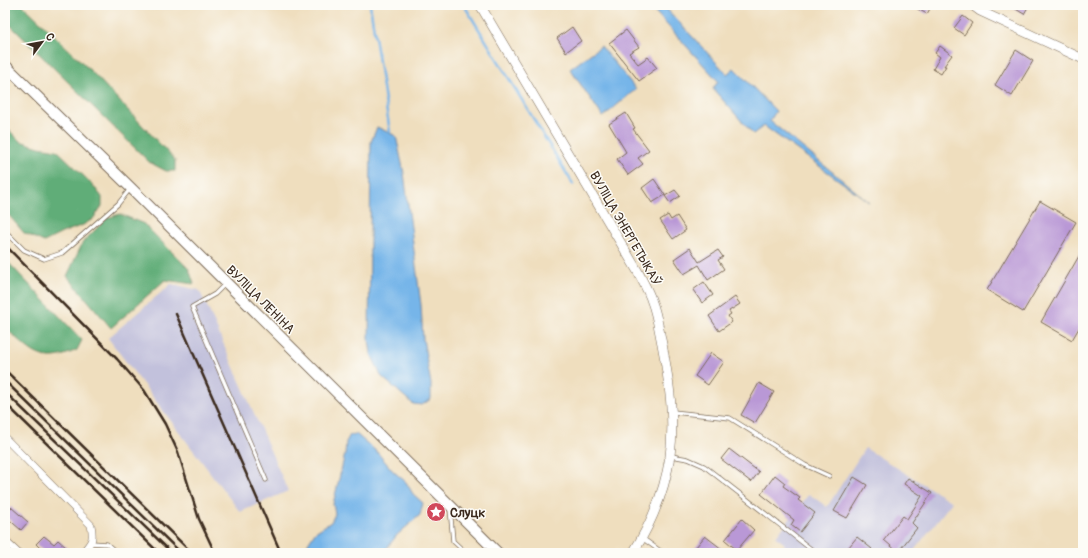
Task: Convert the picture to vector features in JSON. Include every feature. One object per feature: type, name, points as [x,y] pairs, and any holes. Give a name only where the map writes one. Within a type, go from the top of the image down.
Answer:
[{"type":"main road","name":"ВУЛІЦА ЛЕНІНА","points":[[5,65],[131,188],[498,553]]},
{"type":"street","name":"ВУЛІЦА ЭНЕРГЕТЫКАЎ","points":[[480,5],[638,272],[652,302],[667,370],[672,412],[670,455],[666,477],[654,510],[642,538],[633,553]]},
{"type":"street","points":[[972,5],[1083,59]]},
{"type":"street","points":[[5,438],[91,525],[93,536],[91,543],[82,553]]},
{"type":"street","points":[[5,541],[18,553]]},
{"type":"lane","points":[[5,231],[24,250],[44,259],[62,253],[118,204],[131,188]]},
{"type":"lane","points":[[226,283],[215,294],[192,307],[266,480]]},
{"type":"lane","points":[[672,412],[730,418],[805,465],[829,476]]},
{"type":"lane","points":[[670,455],[688,459],[704,466],[816,553]]},
{"type":"lane","points":[[450,505],[453,541],[466,553]]},
{"type":"lane","points":[[642,538],[662,553]]},
{"type":"lane","points":[[91,543],[107,544],[117,553]]},
{"type":"shaded area","points":[[171,284],[199,290],[288,491],[240,512],[108,338]]},
{"type":"shaded area","points":[[865,448],[952,502],[912,553],[778,553],[785,544],[776,537],[809,494],[827,507]]},
{"type":"green space","points":[[5,5],[23,5],[94,74],[175,160],[175,171],[166,171],[149,162],[5,20]]},
{"type":"green space","points":[[5,126],[20,141],[39,147],[57,150],[92,184],[102,197],[102,206],[93,219],[44,242],[24,233],[5,211]]},
{"type":"green space","points":[[120,214],[144,224],[189,269],[194,284],[165,280],[111,328],[67,276],[83,242],[107,218]]},
{"type":"green space","points":[[5,259],[82,340],[77,350],[64,355],[45,357],[30,350],[5,328]]},
{"type":"water","points":[[649,5],[663,5],[727,74],[734,68],[776,111],[770,121],[869,202],[764,126],[753,134],[713,89],[718,81]]},
{"type":"water","points":[[601,46],[636,89],[603,117],[570,69]]},
{"type":"water","points":[[377,127],[396,136],[404,173],[421,305],[423,339],[431,384],[431,399],[422,405],[413,404],[381,376],[371,354],[369,340],[371,142]]},
{"type":"water","points":[[356,434],[376,451],[393,471],[406,482],[413,494],[423,503],[420,515],[397,535],[383,553],[307,553],[308,543],[315,532],[331,522],[335,514],[333,504],[345,454],[346,442],[350,435]]},
{"type":"building","points":[[910,5],[932,5],[927,14]]},
{"type":"building","points":[[1009,5],[1024,5],[1028,7],[1024,14]]},
{"type":"building","points":[[963,16],[972,23],[964,35],[954,28]]},
{"type":"building","points":[[572,27],[581,41],[566,52],[557,38]]},
{"type":"building","points":[[626,30],[639,47],[629,53],[638,64],[648,57],[657,68],[639,81],[609,43]]},
{"type":"building","points":[[940,46],[952,55],[944,66],[946,66],[941,74],[933,69],[940,57],[935,53]]},
{"type":"building","points":[[1016,50],[1033,61],[1012,96],[995,85]]},
{"type":"building","points":[[626,113],[635,128],[633,129],[649,150],[638,158],[643,164],[628,175],[617,159],[626,152],[609,124]]},
{"type":"building","points":[[654,179],[665,195],[652,203],[642,188]]},
{"type":"building","points":[[675,190],[680,196],[670,203],[665,196]]},
{"type":"building","points":[[1040,201],[1076,222],[1023,312],[987,290]]},
{"type":"building","points":[[668,215],[671,220],[677,216],[686,230],[673,239],[660,220]]},
{"type":"building","points":[[690,248],[699,262],[718,250],[723,257],[718,260],[724,269],[708,280],[699,265],[684,274],[674,259]]},
{"type":"building","points":[[1083,249],[1083,321],[1072,340],[1041,322]]},
{"type":"building","points":[[704,282],[713,295],[702,303],[693,290]]},
{"type":"building","points":[[735,297],[740,304],[729,311],[731,314],[728,316],[732,322],[719,331],[709,316]]},
{"type":"building","points":[[711,353],[724,362],[708,385],[695,376]]},
{"type":"building","points":[[759,383],[774,392],[755,423],[741,415]]},
{"type":"building","points":[[729,449],[759,472],[751,482],[721,459]]},
{"type":"building","points":[[775,475],[785,483],[783,486],[800,498],[798,500],[815,513],[800,532],[791,525],[794,520],[761,494]]},
{"type":"building","points":[[854,477],[867,485],[847,518],[834,511]]},
{"type":"building","points":[[908,478],[932,493],[912,523],[917,528],[898,552],[884,540],[903,516],[907,519],[922,496],[904,484]]},
{"type":"building","points":[[11,507],[28,522],[21,530],[5,516]]},
{"type":"building","points":[[742,519],[754,530],[737,550],[725,540]]},
{"type":"building","points":[[44,536],[54,544],[58,540],[67,548],[62,553],[45,553],[36,544]]},
{"type":"building","points":[[705,536],[722,549],[719,553],[691,553]]},
{"type":"building","points":[[857,537],[872,549],[868,553],[844,553]]},
{"type":"waterway","points":[[370,5],[390,132]]},
{"type":"waterway","points":[[464,5],[573,184]]},
{"type":"railway","points":[[5,245],[117,359],[144,390],[165,424],[178,452],[199,519],[215,553]]},
{"type":"railway","points":[[176,314],[281,553]]},
{"type":"railway","points":[[5,370],[192,553]]},
{"type":"railway","points":[[5,381],[181,553]]},
{"type":"railway","points":[[5,392],[172,553]]},
{"type":"railway","points":[[5,403],[159,553]]},
{"type":"place","name":"Слуцк","points":[[436,512]]}]
